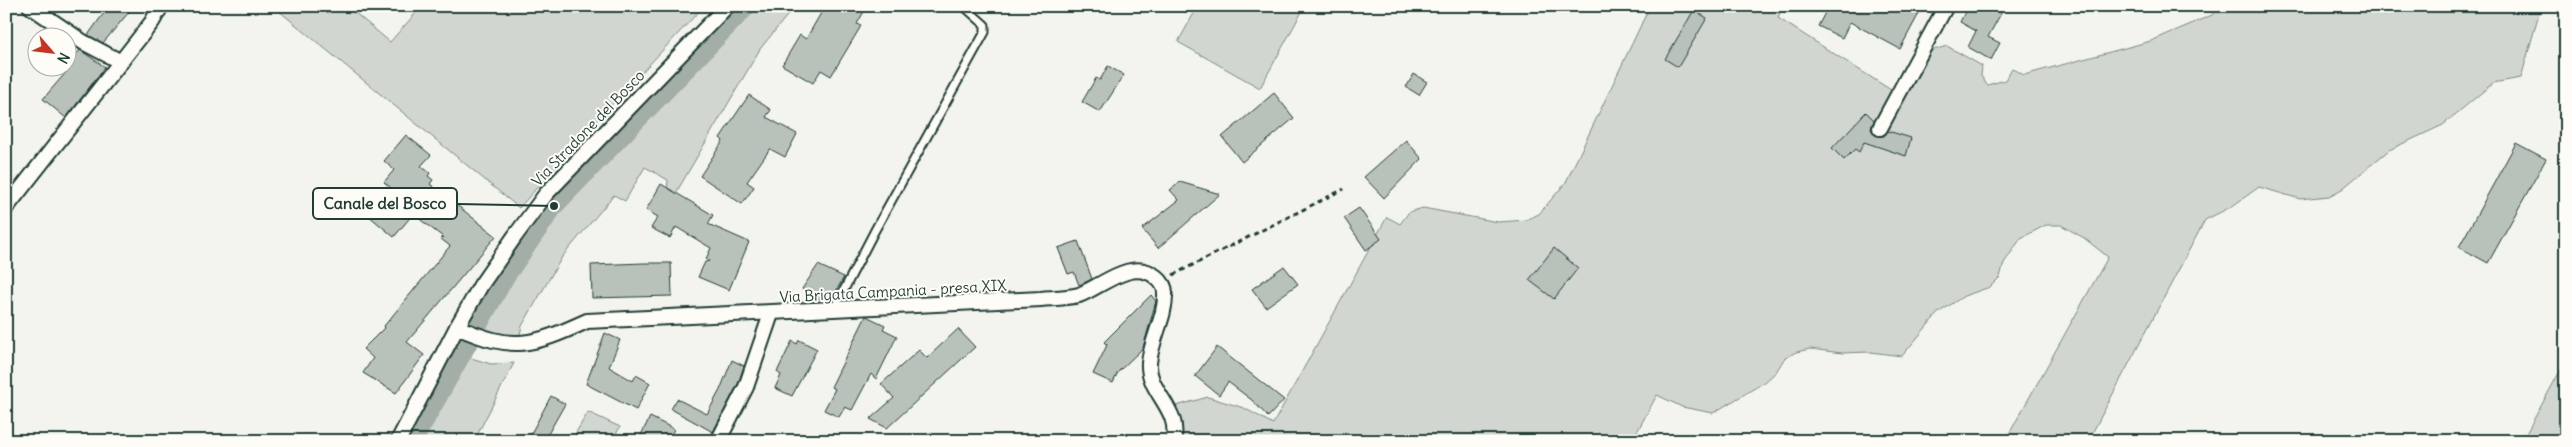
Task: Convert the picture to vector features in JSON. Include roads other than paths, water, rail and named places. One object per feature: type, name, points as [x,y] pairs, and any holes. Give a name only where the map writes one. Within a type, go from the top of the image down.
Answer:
[{"type":"street","points":[[30,6],[83,42],[121,62]]},
{"type":"street","points":[[6,208],[152,22],[161,6]]},
{"type":"street","name":"Via Stradone del Bosco","points":[[398,441],[481,285],[546,194],[727,6]]},
{"type":"street","points":[[1880,128],[1946,6]]},
{"type":"street","name":"Via Brigata Campania - presa XIX","points":[[457,327],[487,340],[508,344],[532,343],[553,337],[587,321],[611,318],[771,314],[1061,297],[1078,295],[1123,273],[1138,271],[1151,273],[1161,281],[1165,292],[1161,320],[1149,365],[1153,381],[1174,418],[1176,431],[1173,441]]},
{"type":"street","points":[[718,441],[746,387],[771,314]]},
{"type":"lane","points":[[834,310],[875,230],[986,32],[985,25],[967,9]]},
{"type":"waterway","points":[[413,441],[505,277],[554,206],[747,6]]},
{"type":"place","name":"Canale del Bosco","points":[[554,206]]}]
